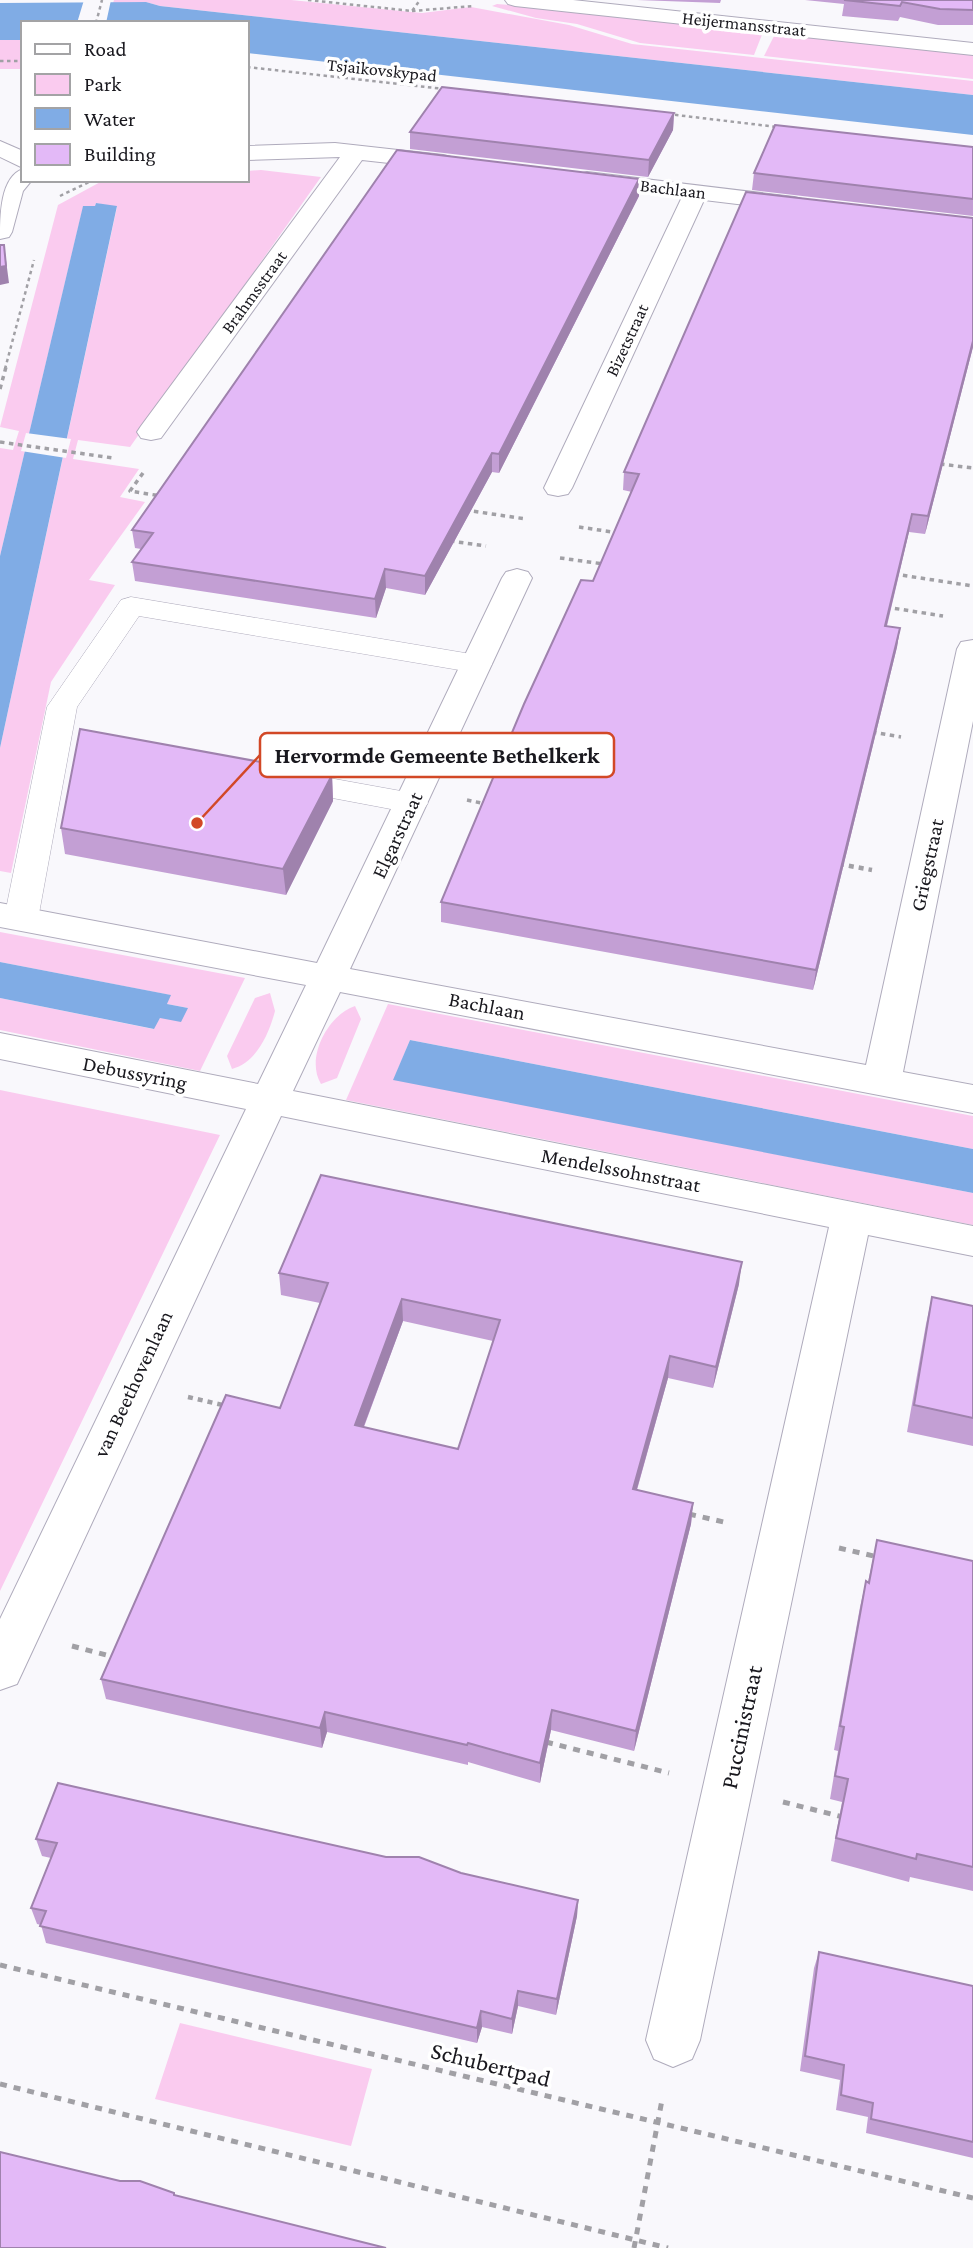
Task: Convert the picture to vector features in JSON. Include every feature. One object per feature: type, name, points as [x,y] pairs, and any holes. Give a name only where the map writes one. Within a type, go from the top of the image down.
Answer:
[{"type":"street","name":"Heijermansstraat","points":[[515,0],[779,18],[973,49]]},
{"type":"street","points":[[0,148],[21,160]]},
{"type":"street","points":[[248,153],[356,152],[463,164]]},
{"type":"street","name":"Brahmsstraat","points":[[151,432],[356,152]]},
{"type":"street","name":"Bachlaan","points":[[570,177],[821,207]]},
{"type":"street","points":[[0,232],[12,190],[21,179]]},
{"type":"street","name":"Bizetstraat","points":[[558,488],[696,192]]},
{"type":"street","name":"Elgarstraat","points":[[269,1100],[331,977],[517,578]]},
{"type":"street","name":"Griegstraat","points":[[882,1081],[972,649]]},
{"type":"street","name":"Bachlaan","points":[[11,917],[973,1098]]},
{"type":"street","name":"Debussyring","points":[[0,1046],[269,1100]]},
{"type":"street","name":"Mendelssohnstraat","points":[[269,1100],[973,1241]]},
{"type":"street","name":"van Beethovenlaan","points":[[8,1651],[132,1384],[269,1100]]},
{"type":"street","name":"Puccinistraat","points":[[673,2040],[852,1216]]},
{"type":"lane","points":[[11,917],[70,741],[62,706],[131,606],[477,664]]},
{"type":"lane","points":[[253,774],[415,797]]},
{"type":"path","points":[[97,21],[102,0]]},
{"type":"path","points":[[308,0],[412,11],[420,0]]},
{"type":"path","points":[[0,61],[21,61]]},
{"type":"path","name":"Tsjaikovskypad","points":[[248,66],[452,90]]},
{"type":"path","points":[[658,113],[781,127]]},
{"type":"path","points":[[54,199],[89,182]]},
{"type":"path","points":[[0,390],[37,248]]},
{"type":"path","points":[[0,442],[80,453]]},
{"type":"path","points":[[870,732],[952,745]]},
{"type":"path","points":[[415,797],[486,804]]},
{"type":"path","points":[[828,863],[924,879]]},
{"type":"path","points":[[132,1384],[239,1409]]},
{"type":"path","points":[[676,1511],[891,1560]]},
{"type":"path","points":[[8,1651],[124,1659]]},
{"type":"path","points":[[543,1741],[857,1820]]},
{"type":"path","name":"Schubertpad","points":[[0,1965],[973,2198]]},
{"type":"path","points":[[634,2244],[673,2040]]},
{"type":"path","points":[[0,2084],[634,2244],[668,2248]]},
{"type":"green space","points":[[114,0],[291,0],[422,13],[471,7],[569,25],[632,44],[973,81],[973,95],[160,6],[146,2],[113,3]]},
{"type":"green space","points":[[497,4],[763,32],[754,55],[640,43],[577,24],[536,18],[492,6]]},
{"type":"green space","points":[[775,34],[973,55],[973,79],[764,56]]},
{"type":"green space","points":[[0,40],[21,40],[21,69],[0,69]]},
{"type":"green space","points":[[248,171],[321,177],[130,447],[78,440],[73,459],[139,469],[120,497],[145,502],[89,580],[115,585],[51,682],[11,873],[0,871],[0,748],[117,207],[96,203],[95,206],[83,207],[0,556],[0,448],[13,450],[19,431],[0,427],[58,205],[100,182],[248,182]]},
{"type":"green space","points":[[0,932],[245,978],[200,1071],[0,1030],[0,998],[153,1029],[160,1018],[188,1008],[167,1004],[170,995],[0,962]]},
{"type":"green space","points":[[270,993],[275,1011],[265,1038],[248,1061],[232,1069],[227,1056],[255,998]]},
{"type":"green space","points":[[388,1004],[973,1116],[973,1149],[410,1040],[394,1079],[973,1193],[973,1225],[346,1100]]},
{"type":"green space","points":[[355,1006],[361,1019],[337,1078],[321,1084],[316,1062],[322,1039],[336,1018]]},
{"type":"green space","points":[[0,1090],[220,1135],[0,1591]]},
{"type":"green space","points":[[180,2023],[372,2069],[351,2146],[155,2099]]},
{"type":"water","points":[[146,2],[160,6],[973,95],[973,135],[248,53],[248,21],[21,21],[21,40],[0,40],[0,3]]},
{"type":"water","points":[[96,203],[117,206],[0,748],[0,556],[83,206],[95,206]]},
{"type":"water","points":[[0,962],[171,995],[167,1004],[188,1008],[181,1022],[160,1018],[154,1029],[0,998]]},
{"type":"water","points":[[410,1040],[973,1149],[973,1193],[393,1080]]},
{"type":"pier","points":[[84,0],[111,0],[106,21],[78,21]]},
{"type":"pier","points":[[26,433],[71,439],[66,458],[21,451]]},
{"type":"building","points":[[844,0],[973,0],[973,10],[940,9],[902,2],[900,6]]},
{"type":"building","points":[[442,87],[674,113],[649,160],[410,132]]},
{"type":"building","points":[[775,125],[973,147],[973,199],[754,173]]},
{"type":"building","points":[[397,150],[639,179],[499,454],[492,453],[425,576],[385,569],[375,599],[132,562],[153,533],[132,530]]},
{"type":"building","points":[[746,192],[973,218],[973,341],[928,516],[912,514],[885,626],[900,628],[816,970],[441,902],[524,704],[581,580],[593,581],[639,474],[624,472]]},
{"type":"building","points":[[0,245],[4,245],[6,266],[0,267]]},
{"type":"building","points":[[80,729],[332,775],[283,869],[61,828]]},
{"type":"building","points":[[321,1175],[742,1262],[716,1367],[670,1356],[633,1489],[693,1503],[636,1731],[552,1710],[540,1763],[468,1743],[467,1745],[325,1712],[320,1728],[101,1679],[226,1395],[280,1408],[328,1283],[279,1273]],"holes":[[[402,1299],[500,1320],[458,1449],[355,1425]]]},
{"type":"building","points":[[932,1297],[973,1306],[973,1418],[914,1405]]},
{"type":"building","points":[[877,1540],[973,1561],[973,1867],[917,1854],[916,1859],[836,1838],[848,1779],[835,1776],[844,1727],[840,1726],[866,1581],[869,1583]]},
{"type":"building","points":[[58,1783],[386,1857],[419,1857],[461,1873],[578,1900],[557,1999],[518,1991],[512,2019],[481,2011],[477,2028],[40,1926],[46,1911],[31,1908],[57,1843],[36,1839]]},
{"type":"building","points":[[819,1952],[973,1986],[973,2142],[871,2119],[873,2103],[841,2095],[844,2065],[805,2056]]},
{"type":"building","points":[[0,2152],[120,2181],[140,2181],[174,2195],[386,2248],[0,2248]]},
{"type":"place","name":"Hervormde Gemeente Bethelkerk","points":[[197,823]]}]
